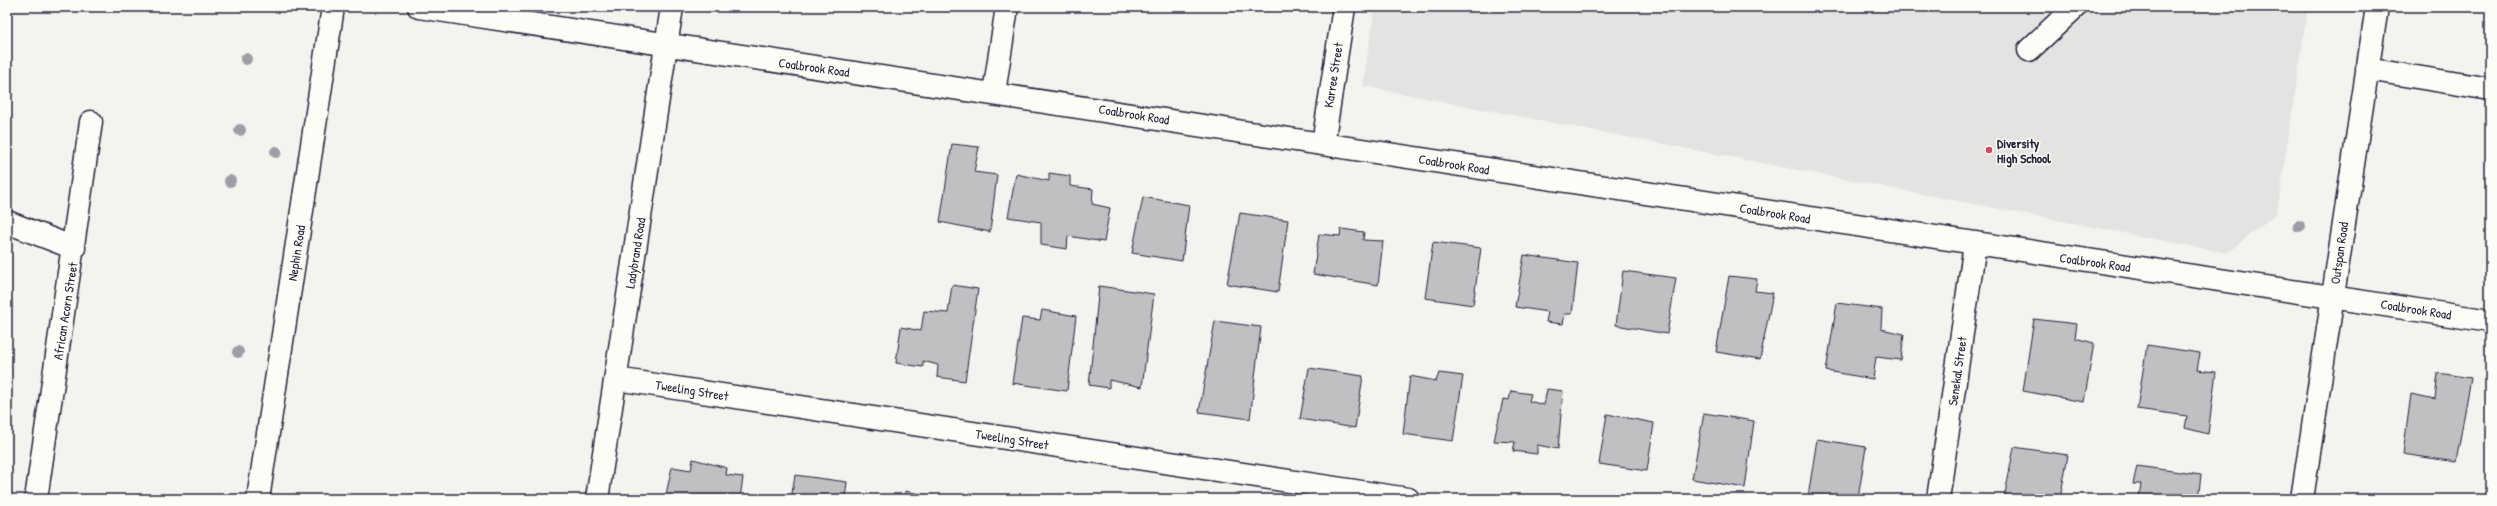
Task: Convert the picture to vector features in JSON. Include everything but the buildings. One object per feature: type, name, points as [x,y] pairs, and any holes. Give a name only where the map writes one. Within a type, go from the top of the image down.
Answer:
[{"type":"street","name":"Nephin Road","points":[[258,499],[334,7]]},
{"type":"street","name":"Coalbrook Road","points":[[419,7],[666,46],[994,93],[1976,244],[2490,321]]},
{"type":"street","name":"Ladybrand Road","points":[[597,499],[672,7]]},
{"type":"street","points":[[994,93],[1007,7]]},
{"type":"street","name":"Karree Street","points":[[1323,144],[1344,7]]},
{"type":"street","points":[[2029,50],[2074,7]]},
{"type":"street","name":"Outspan Road","points":[[2302,499],[2377,7]]},
{"type":"street","points":[[2367,69],[2490,89]]},
{"type":"street","name":"African Acorn Street","points":[[36,499],[74,248],[91,122]]},
{"type":"street","points":[[7,222],[74,248]]},
{"type":"street","name":"Senekal Street","points":[[1938,499],[1976,244]]},
{"type":"street","name":"Tweeling Street","points":[[616,379],[1408,499]]},
{"type":"shaded area","name":"Diversity High School","points":[[1375,7],[2308,7],[2277,213],[2227,253],[1363,86]]},
{"type":"place","name":"Diversity High School","points":[[1989,150]]}]
